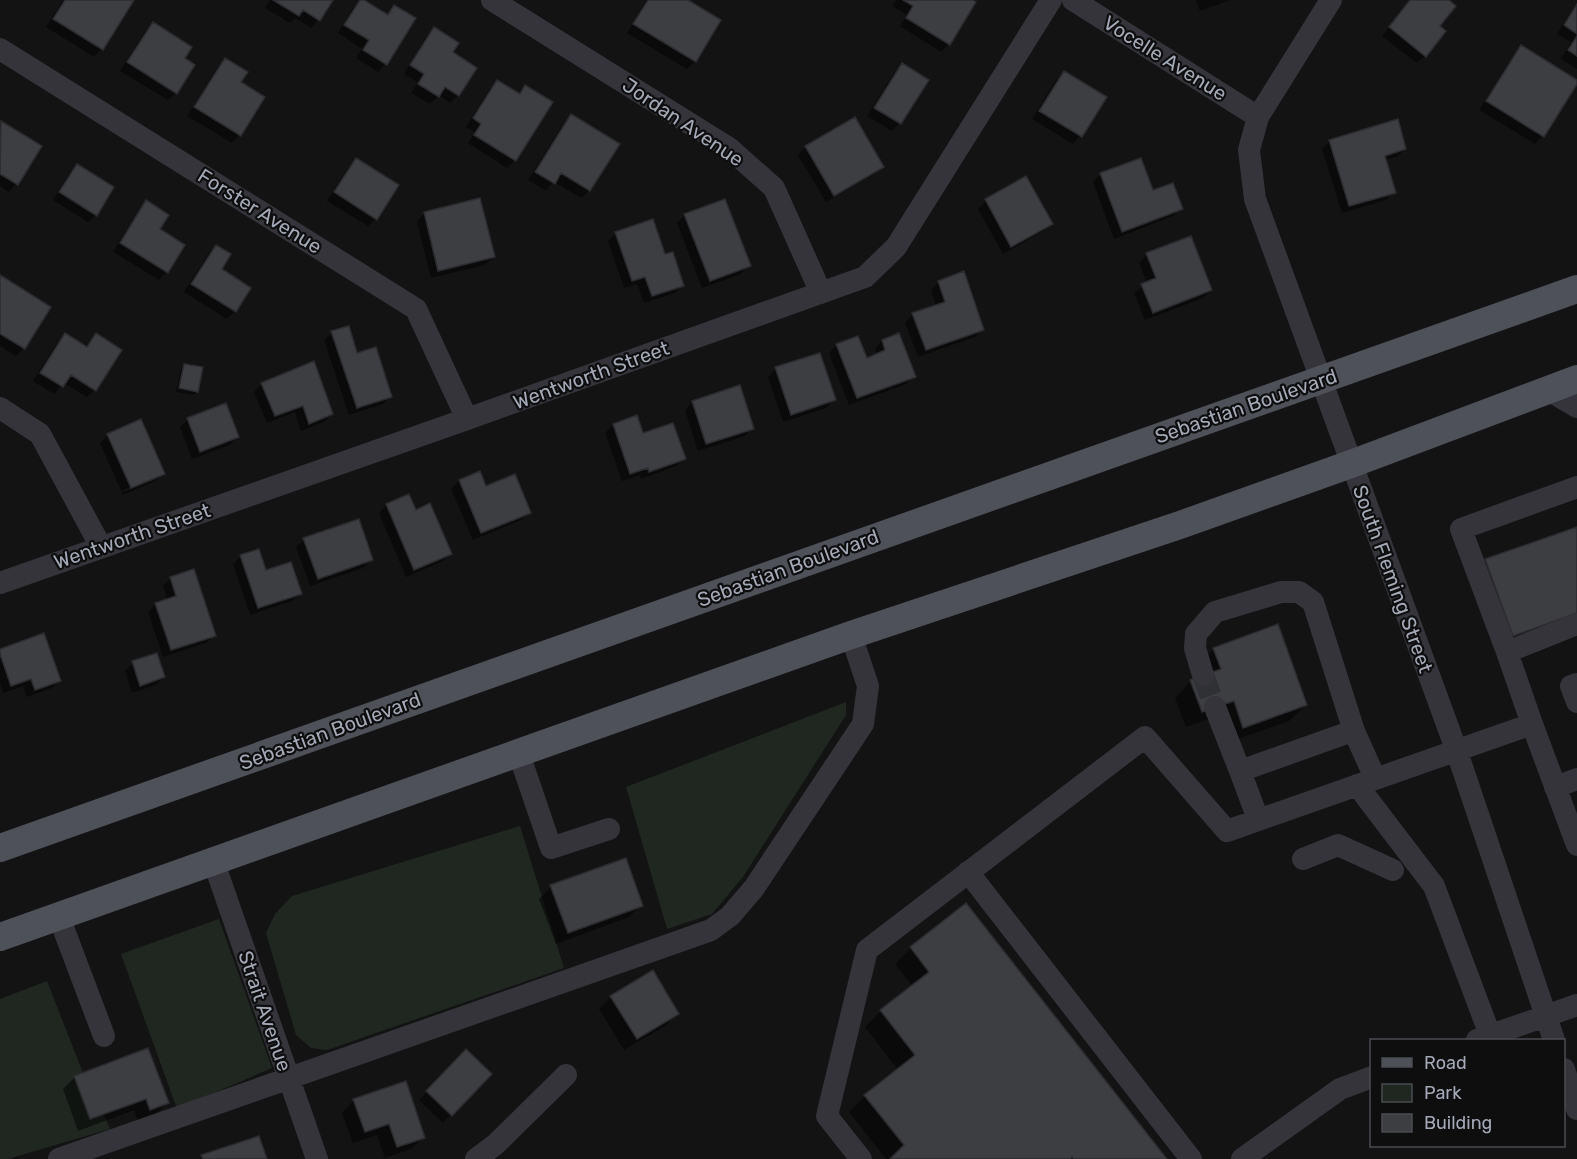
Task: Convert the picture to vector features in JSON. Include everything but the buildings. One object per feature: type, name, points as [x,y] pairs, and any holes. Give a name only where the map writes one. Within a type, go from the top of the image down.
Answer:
[{"type":"main road","name":"Sebastian Boulevard","points":[[0,848],[1577,289]]},
{"type":"main road","points":[[0,937],[214,863],[851,635],[1180,525],[1577,379]]},
{"type":"street","name":"Jordan Avenue","points":[[492,0],[729,148],[774,188],[821,293]]},
{"type":"street","name":"Wentworth Street","points":[[0,583],[865,277],[896,248],[1051,0]]},
{"type":"street","name":"Vocelle Avenue","points":[[1073,0],[1258,117]]},
{"type":"street","name":"South Fleming Street","points":[[1332,0],[1258,117],[1250,150],[1254,199],[1456,749],[1553,1039]]},
{"type":"street","name":"Forster Avenue","points":[[0,49],[416,309],[467,419]]},
{"type":"street","points":[[1548,390],[1577,407]]},
{"type":"street","points":[[0,408],[40,434],[101,547]]},
{"type":"street","points":[[1577,487],[1461,529],[1577,845]]},
{"type":"street","points":[[1203,675],[1195,648],[1196,634],[1215,612],[1281,592],[1299,592],[1313,602],[1354,731],[1366,782],[1434,886],[1483,1038],[1577,1005]]},
{"type":"street","points":[[1507,652],[1577,624]]},
{"type":"street","points":[[58,1159],[711,930],[730,916],[754,888],[863,724],[868,686],[851,635]]},
{"type":"street","points":[[1577,684],[1571,686],[1577,702]]},
{"type":"street","points":[[1215,708],[1258,819]]},
{"type":"street","points":[[861,1159],[827,1116],[867,950],[1145,737],[1227,831],[1532,724]]},
{"type":"street","points":[[1240,771],[1354,731]]},
{"type":"street","points":[[519,754],[551,848],[609,829]]},
{"type":"street","points":[[1555,787],[1577,779]]},
{"type":"street","points":[[1303,859],[1338,845],[1393,870]]},
{"type":"street","name":"Strait Avenue","points":[[214,863],[316,1159]]},
{"type":"street","points":[[968,872],[1191,1159]]},
{"type":"street","points":[[59,916],[104,1036]]},
{"type":"street","points":[[476,1159],[496,1144],[566,1075]]},
{"type":"street","points":[[1565,1075],[1577,1109]]},
{"type":"street","points":[[1242,1159],[1340,1089],[1370,1077]]},
{"type":"green space","points":[[846,702],[846,715],[743,877],[712,914],[667,929],[626,787]]},
{"type":"green space","points":[[520,826],[564,968],[327,1050],[311,1048],[296,1035],[266,933],[275,914],[292,896]]},
{"type":"green space","points":[[219,919],[272,1068],[177,1109],[121,954]]},
{"type":"green space","points":[[47,981],[83,1073],[74,1076],[90,1119],[104,1114],[110,1129],[8,1159],[0,1159],[0,999]]},
{"type":"tunnel","points":[[1203,675],[1215,707]]}]
